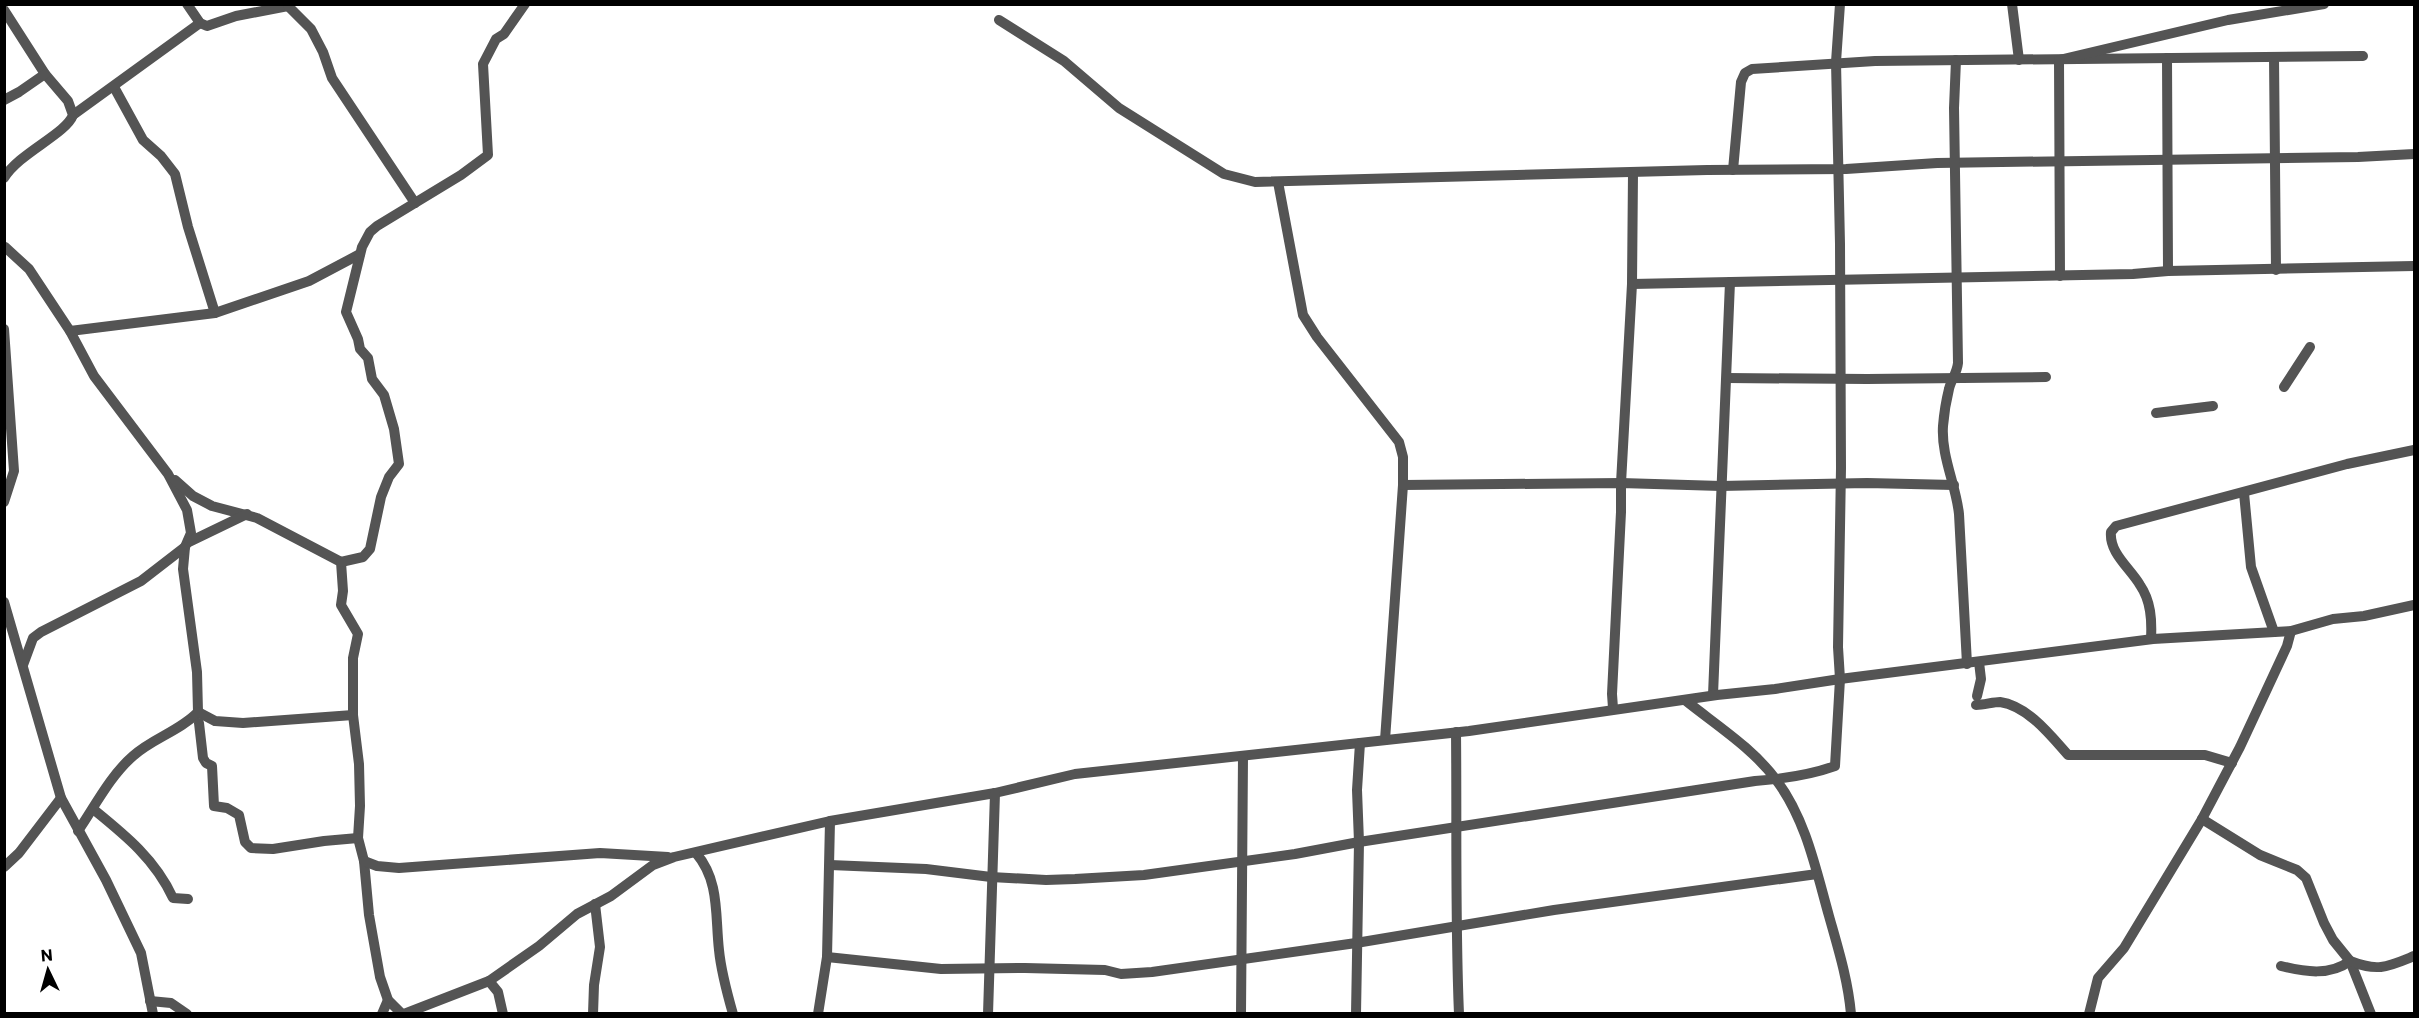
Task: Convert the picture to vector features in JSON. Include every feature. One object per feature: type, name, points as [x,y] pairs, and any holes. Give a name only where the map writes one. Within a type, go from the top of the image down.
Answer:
[{"type":"street","points":[[187,4],[200,23],[207,26],[236,16],[289,5],[311,29],[323,52],[332,78],[415,203]]},
{"type":"street","points":[[168,474],[193,495],[212,506],[247,514],[289,533],[341,562],[363,557],[370,549],[374,542],[381,497],[389,477],[399,464],[394,429],[384,395],[372,379],[368,358],[360,349],[346,312],[360,254],[370,232],[461,175],[488,155],[483,64],[496,39],[504,34],[513,18],[525,4]]},
{"type":"street","points":[[830,866],[926,869],[991,877],[1046,880],[1144,875],[1755,781],[1777,780],[1835,766],[1840,679],[1838,647],[1840,379],[1836,62],[1840,4]]},
{"type":"street","points":[[2012,4],[2019,60]]},
{"type":"street","points":[[2059,60],[2228,20],[2325,4]]},
{"type":"street","points":[[4,10],[45,74],[68,101],[73,115]]},
{"type":"street","points":[[999,20],[1064,61],[1119,108],[1224,174],[1255,182],[1734,170],[1838,170],[1937,163],[1955,165],[2358,158],[2415,154]]},
{"type":"street","points":[[4,178],[20,159],[68,124],[73,115],[200,23]]},
{"type":"street","points":[[1734,170],[1741,82],[1752,69],[1836,62],[2363,56]]},
{"type":"street","points":[[2274,57],[2276,270]]},
{"type":"street","points":[[2167,58],[2168,271]]},
{"type":"street","points":[[1956,60],[1958,363],[1948,392],[1943,428],[1947,463],[1959,514],[1967,664]]},
{"type":"street","points":[[2059,60],[2060,276]]},
{"type":"street","points":[[4,100],[45,74]]},
{"type":"street","points":[[114,87],[143,140],[176,174],[188,226],[215,313]]},
{"type":"street","points":[[1613,708],[1621,483],[1632,284],[1633,173]]},
{"type":"street","points":[[1278,182],[1303,315],[1312,331],[1399,442],[1403,457],[1403,484],[1384,740]]},
{"type":"street","points":[[4,239],[4,253]]},
{"type":"street","points":[[5,247],[29,269],[70,331],[94,376],[168,474],[187,510],[191,533],[187,544],[184,584],[197,672],[203,758],[212,766],[214,806],[227,808],[239,815],[245,842],[248,846],[261,850],[358,838]]},
{"type":"street","points":[[70,331],[215,313],[309,280],[360,254]]},
{"type":"street","points":[[1632,284],[2060,276],[2168,271],[2415,266]]},
{"type":"street","points":[[1713,695],[1730,282]]},
{"type":"street","points":[[4,329],[14,471],[4,502]]},
{"type":"street","points":[[2284,387],[2310,347]]},
{"type":"street","points":[[1727,378],[2046,378]]},
{"type":"street","points":[[2156,413],[2212,406]]},
{"type":"street","points":[[2151,639],[2152,621],[2146,595],[2113,548],[2110,539],[2112,530],[2122,523],[2244,493],[2347,464],[2415,450]]},
{"type":"street","points":[[1403,484],[1954,485]]},
{"type":"street","points":[[2244,493],[2251,567],[2274,632]]},
{"type":"street","points":[[22,666],[33,638],[141,581],[187,544],[247,514]]},
{"type":"street","points":[[341,562],[343,591],[341,605],[358,634],[353,658],[354,715],[359,764],[358,838],[364,861],[375,954],[388,1000],[403,1014],[489,981],[539,946],[577,914],[624,887],[653,865],[674,857],[830,821],[995,794],[1075,774],[1546,721],[1613,708],[2151,639],[2290,631],[2334,619],[2364,616],[2415,604]]},
{"type":"street","points":[[4,602],[61,798],[141,953],[153,1014]]},
{"type":"street","points":[[2089,1014],[2097,978],[2124,948],[2202,819],[2232,763],[2287,646],[2290,631]]},
{"type":"street","points":[[1979,662],[1981,679],[1977,701],[2001,702],[2022,711],[2038,723],[2068,755],[2205,755],[2232,763]]},
{"type":"street","points":[[1684,700],[1757,758],[1777,780],[1795,808],[1817,874],[1849,988],[1851,1014]]},
{"type":"street","points":[[78,831],[120,769],[133,755],[165,733],[199,718],[243,723],[354,715]]},
{"type":"street","points":[[1456,732],[1458,826],[1456,927],[1459,1014]]},
{"type":"street","points":[[1356,1014],[1359,842],[1357,790],[1360,743]]},
{"type":"street","points":[[1241,1014],[1244,756]]},
{"type":"street","points":[[988,1014],[995,794]]},
{"type":"street","points":[[4,867],[19,852],[61,798]]},
{"type":"street","points":[[93,809],[136,844],[164,878],[173,898],[188,899]]},
{"type":"street","points":[[2202,819],[2260,855],[2297,870],[2306,878],[2324,923],[2350,961],[2370,1014]]},
{"type":"street","points":[[818,1014],[827,957],[830,821]]},
{"type":"street","points":[[696,853],[709,871],[716,896],[719,952],[733,1014]]},
{"type":"street","points":[[364,861],[377,866],[399,868],[600,854],[674,857]]},
{"type":"street","points":[[827,957],[941,969],[1105,970],[1127,974],[1356,943],[1554,909],[1817,874]]},
{"type":"street","points":[[593,1014],[594,985],[600,947],[595,904]]},
{"type":"street","points":[[2350,961],[2367,968],[2378,968],[2415,956]]},
{"type":"street","points":[[2281,966],[2314,972],[2340,968],[2350,961]]},
{"type":"street","points":[[489,981],[498,992],[503,1014]]},
{"type":"street","points":[[382,1014],[388,1000]]},
{"type":"street","points":[[150,1001],[171,1003],[187,1014]]}]
